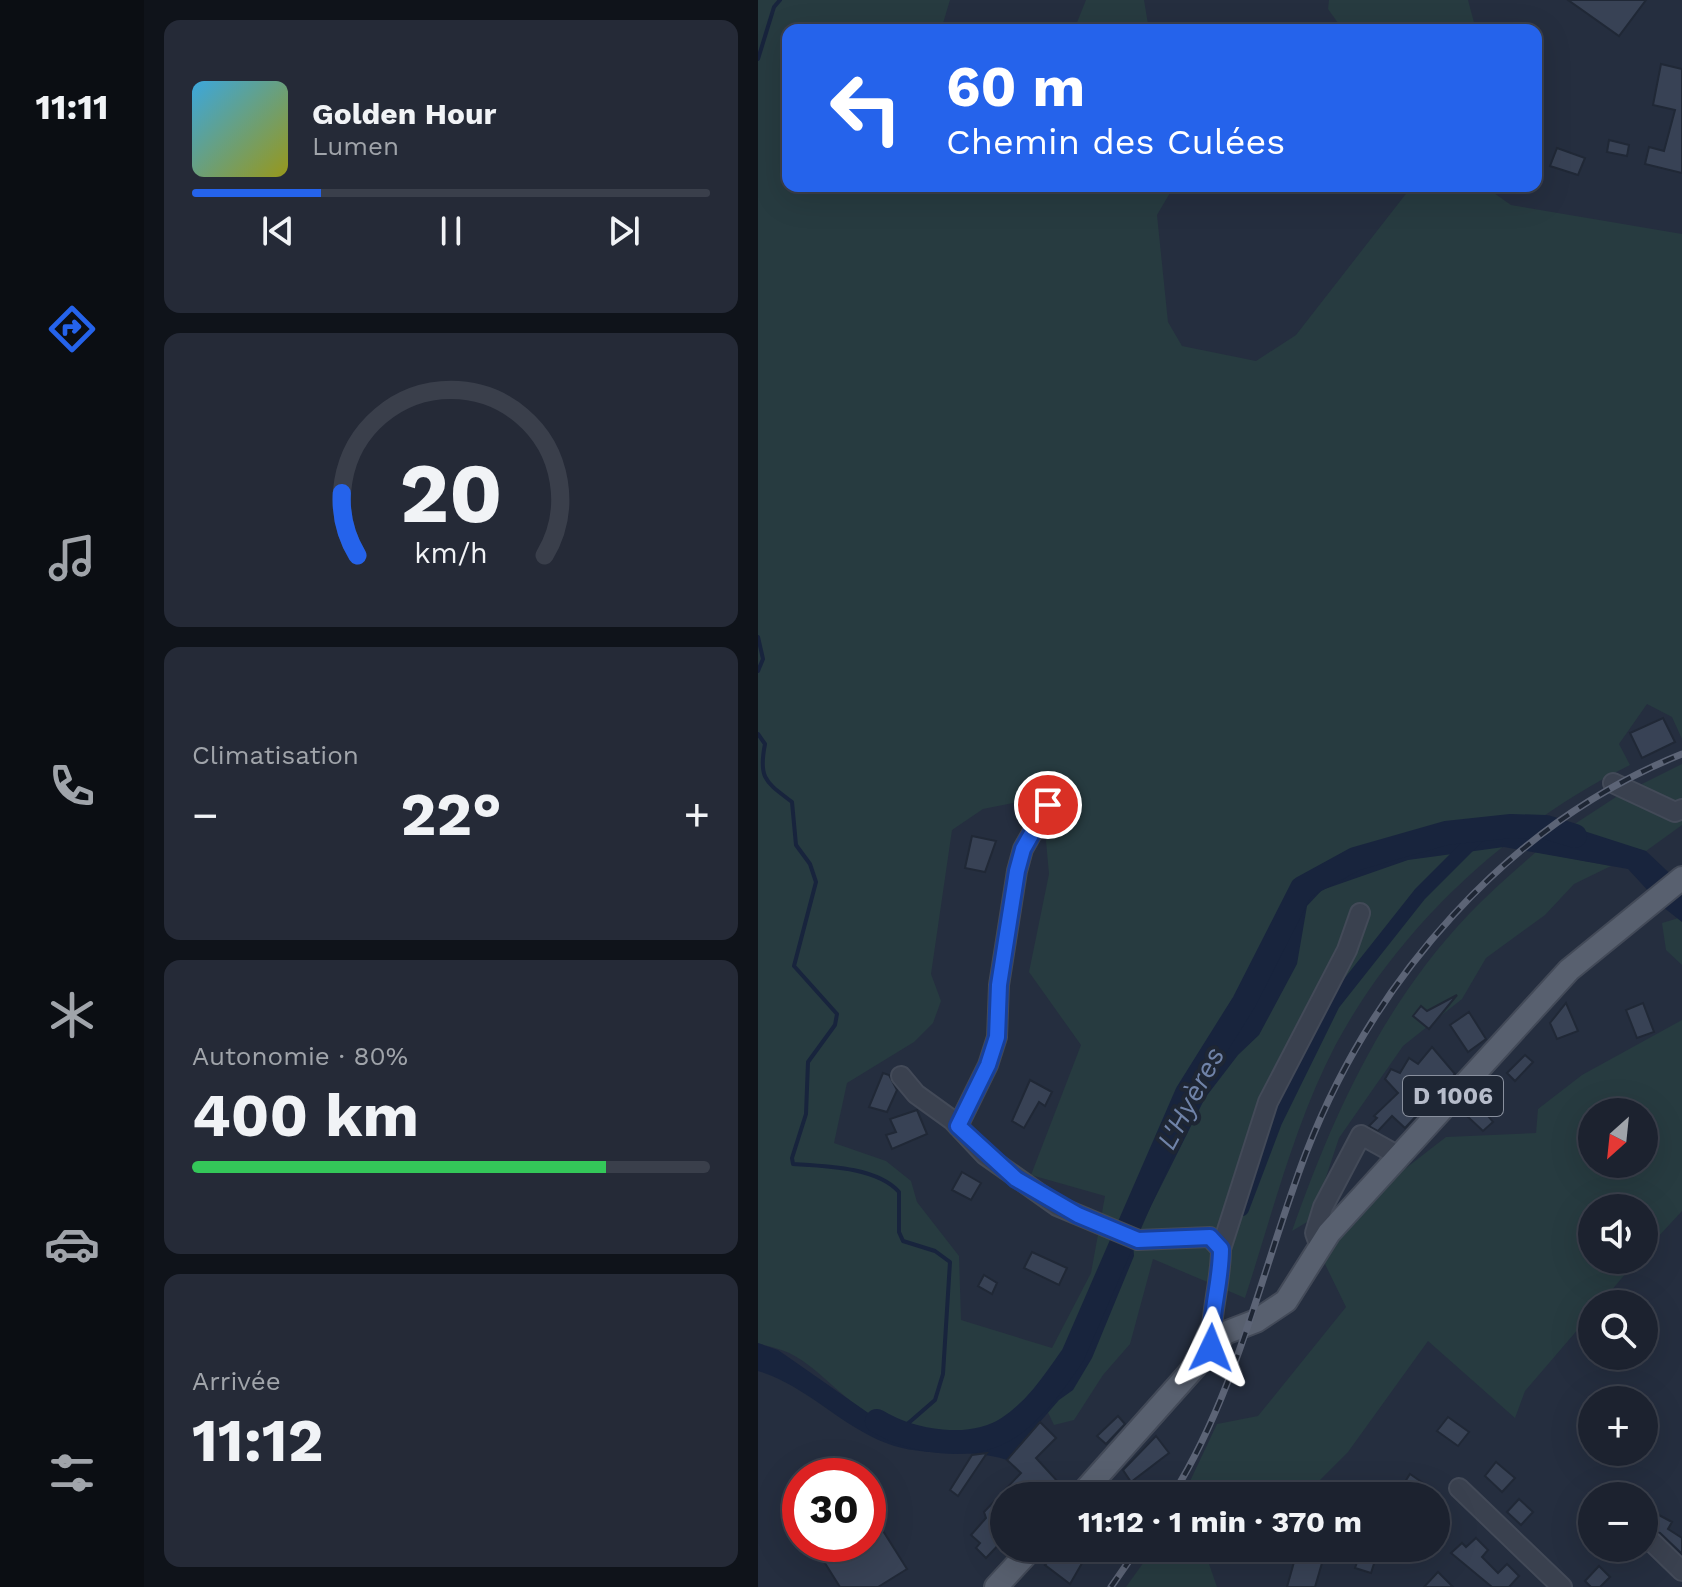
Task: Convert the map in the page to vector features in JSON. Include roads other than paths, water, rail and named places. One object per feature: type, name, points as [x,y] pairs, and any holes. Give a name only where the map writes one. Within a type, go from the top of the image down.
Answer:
[{"type":"main road","name":"D 1006","points":[[1092,1482],[1225,1333],[1256,1321],[1286,1301],[1324,1240],[1397,1155],[1580,962],[1682,878]]},
{"type":"main road","points":[[996,1587],[1019,1562]]},
{"type":"street","points":[[1613,783],[1675,812],[1682,809]]},
{"type":"street","points":[[958,1126],[988,1065],[997,1037],[999,985],[1017,871],[1023,849],[1048,805]]},
{"type":"street","points":[[1204,1356],[1221,1267],[1221,1249],[1268,1102],[1347,950],[1360,913]]},
{"type":"street","points":[[901,1076],[916,1094],[958,1126],[1016,1179],[1057,1206],[1138,1240],[1210,1237],[1221,1249]]},
{"type":"street","points":[[1324,1240],[1315,1233],[1323,1207],[1361,1135],[1397,1155]]},
{"type":"street","points":[[1459,1488],[1562,1587]]},
{"type":"street","points":[[1658,1548],[1682,1571]]},
{"type":"water","points":[[1511,826],[1584,831],[1646,851],[1682,885],[1682,922],[1663,907],[1628,869],[1504,847],[1408,860],[1322,890],[1307,906],[1297,964],[1259,1035],[1238,1055],[1205,1098],[1133,1242],[1134,1256],[1092,1358],[1073,1390],[1059,1400],[1007,1460],[978,1454],[916,1451],[886,1443],[869,1436],[791,1385],[758,1371],[758,1343],[778,1350],[897,1433],[955,1441],[982,1438],[1010,1427],[1035,1404],[1073,1355],[1187,1093],[1244,1002],[1302,888],[1324,873],[1375,850],[1430,835]]},
{"type":"waterway","points":[[758,59],[774,7],[780,0]]},
{"type":"waterway","points":[[758,637],[763,659],[758,671]]},
{"type":"waterway","points":[[758,734],[765,744],[763,765],[766,779],[792,802],[796,845],[810,864],[816,882],[794,966],[837,1014],[835,1025],[808,1062],[806,1114],[792,1158],[793,1164],[850,1169],[878,1177],[899,1192],[899,1232],[903,1241],[935,1251],[950,1262],[943,1374],[935,1400],[897,1433]]},
{"type":"waterway","name":"L'Hyères","points":[[877,1421],[924,1439],[977,1440],[1008,1428],[1044,1395],[1073,1355],[1187,1093],[1244,1002],[1302,888],[1355,859],[1446,833],[1511,826],[1546,827],[1575,836]]},
{"type":"waterway","points":[[1242,1209],[1275,1122],[1333,1004],[1420,894],[1487,827]]},
{"type":"railway","points":[[1180,1482],[1215,1414],[1232,1371],[1290,1196],[1334,1089],[1368,1028],[1408,969],[1454,915],[1504,865],[1559,822],[1618,784],[1682,754]]},
{"type":"railway","points":[[1111,1587],[1128,1562]]}]
